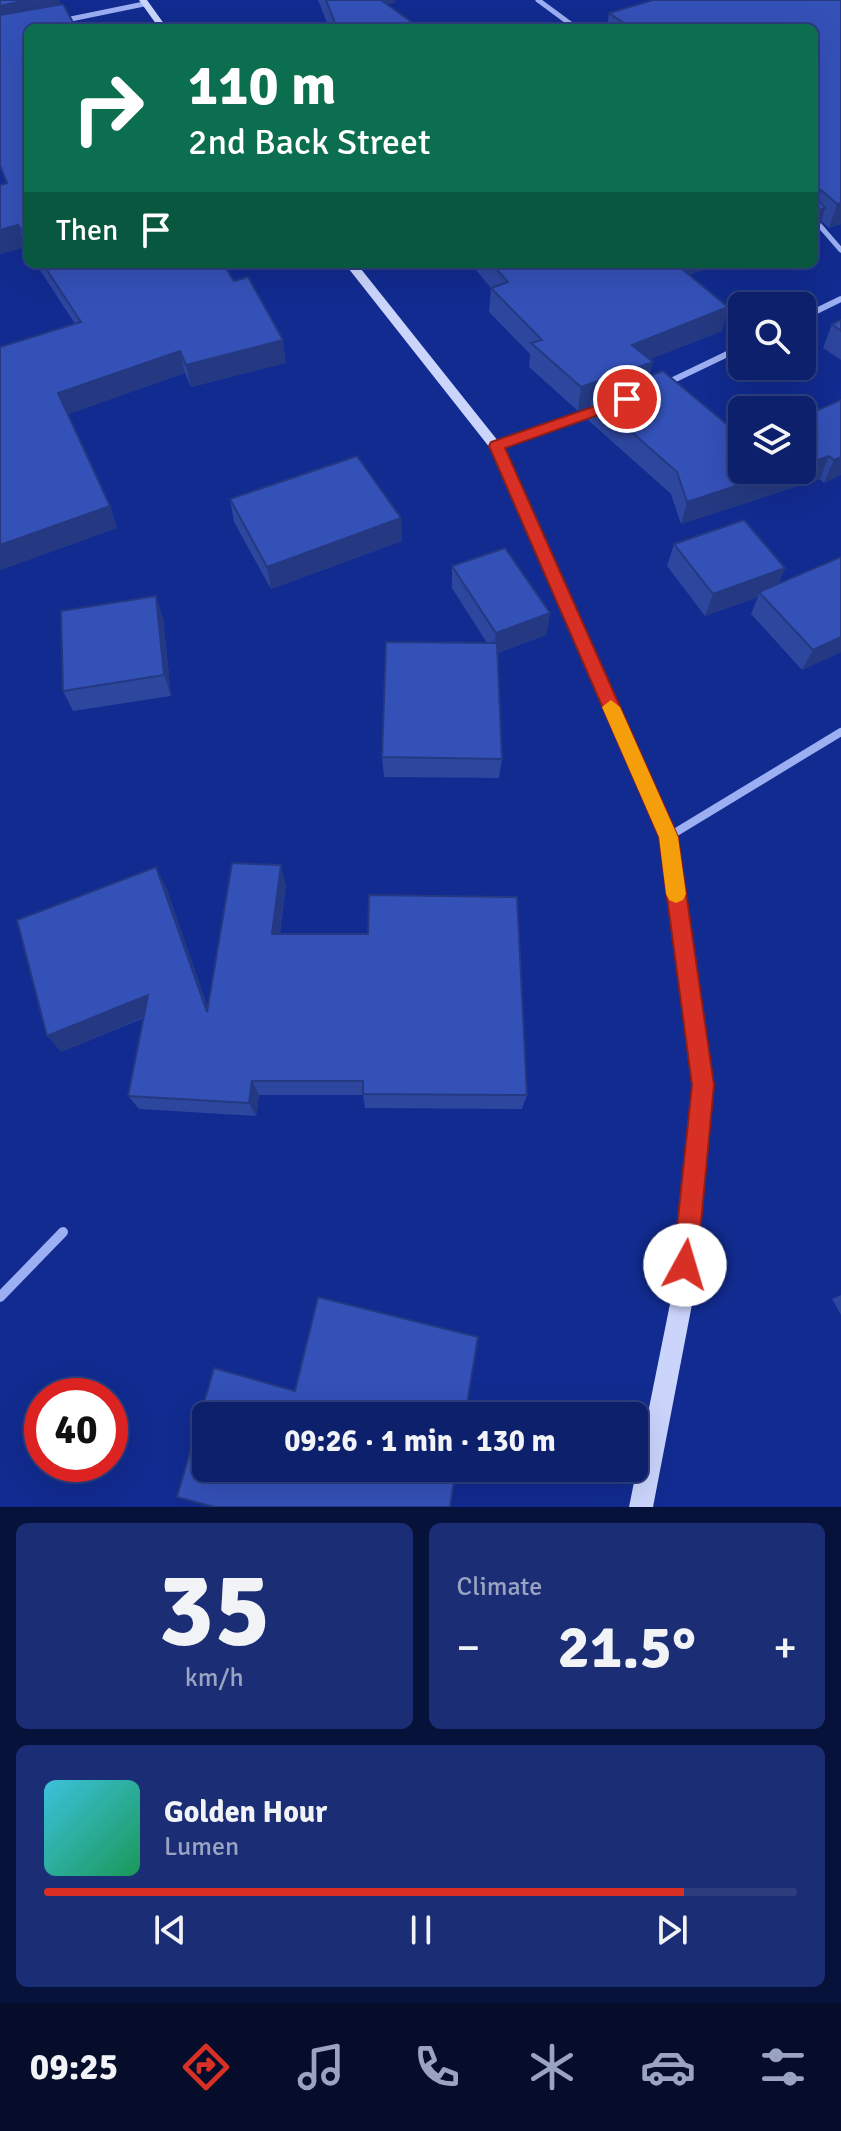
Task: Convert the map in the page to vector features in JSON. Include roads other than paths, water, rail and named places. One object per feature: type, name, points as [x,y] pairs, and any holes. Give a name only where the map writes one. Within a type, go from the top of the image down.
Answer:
[{"type":"street","points":[[538,0],[571,24]]},
{"type":"street","points":[[57,22],[143,2],[160,24]]},
{"type":"street","points":[[818,224],[841,250]]},
{"type":"street","points":[[354,268],[496,446],[668,837],[703,1085],[683,1294],[641,1507]]},
{"type":"street","points":[[816,311],[841,299]]},
{"type":"street","points":[[653,390],[728,354]]},
{"type":"street","points":[[496,446],[610,405]]},
{"type":"street","points":[[668,837],[841,732]]},
{"type":"street","points":[[0,1297],[63,1232]]}]
